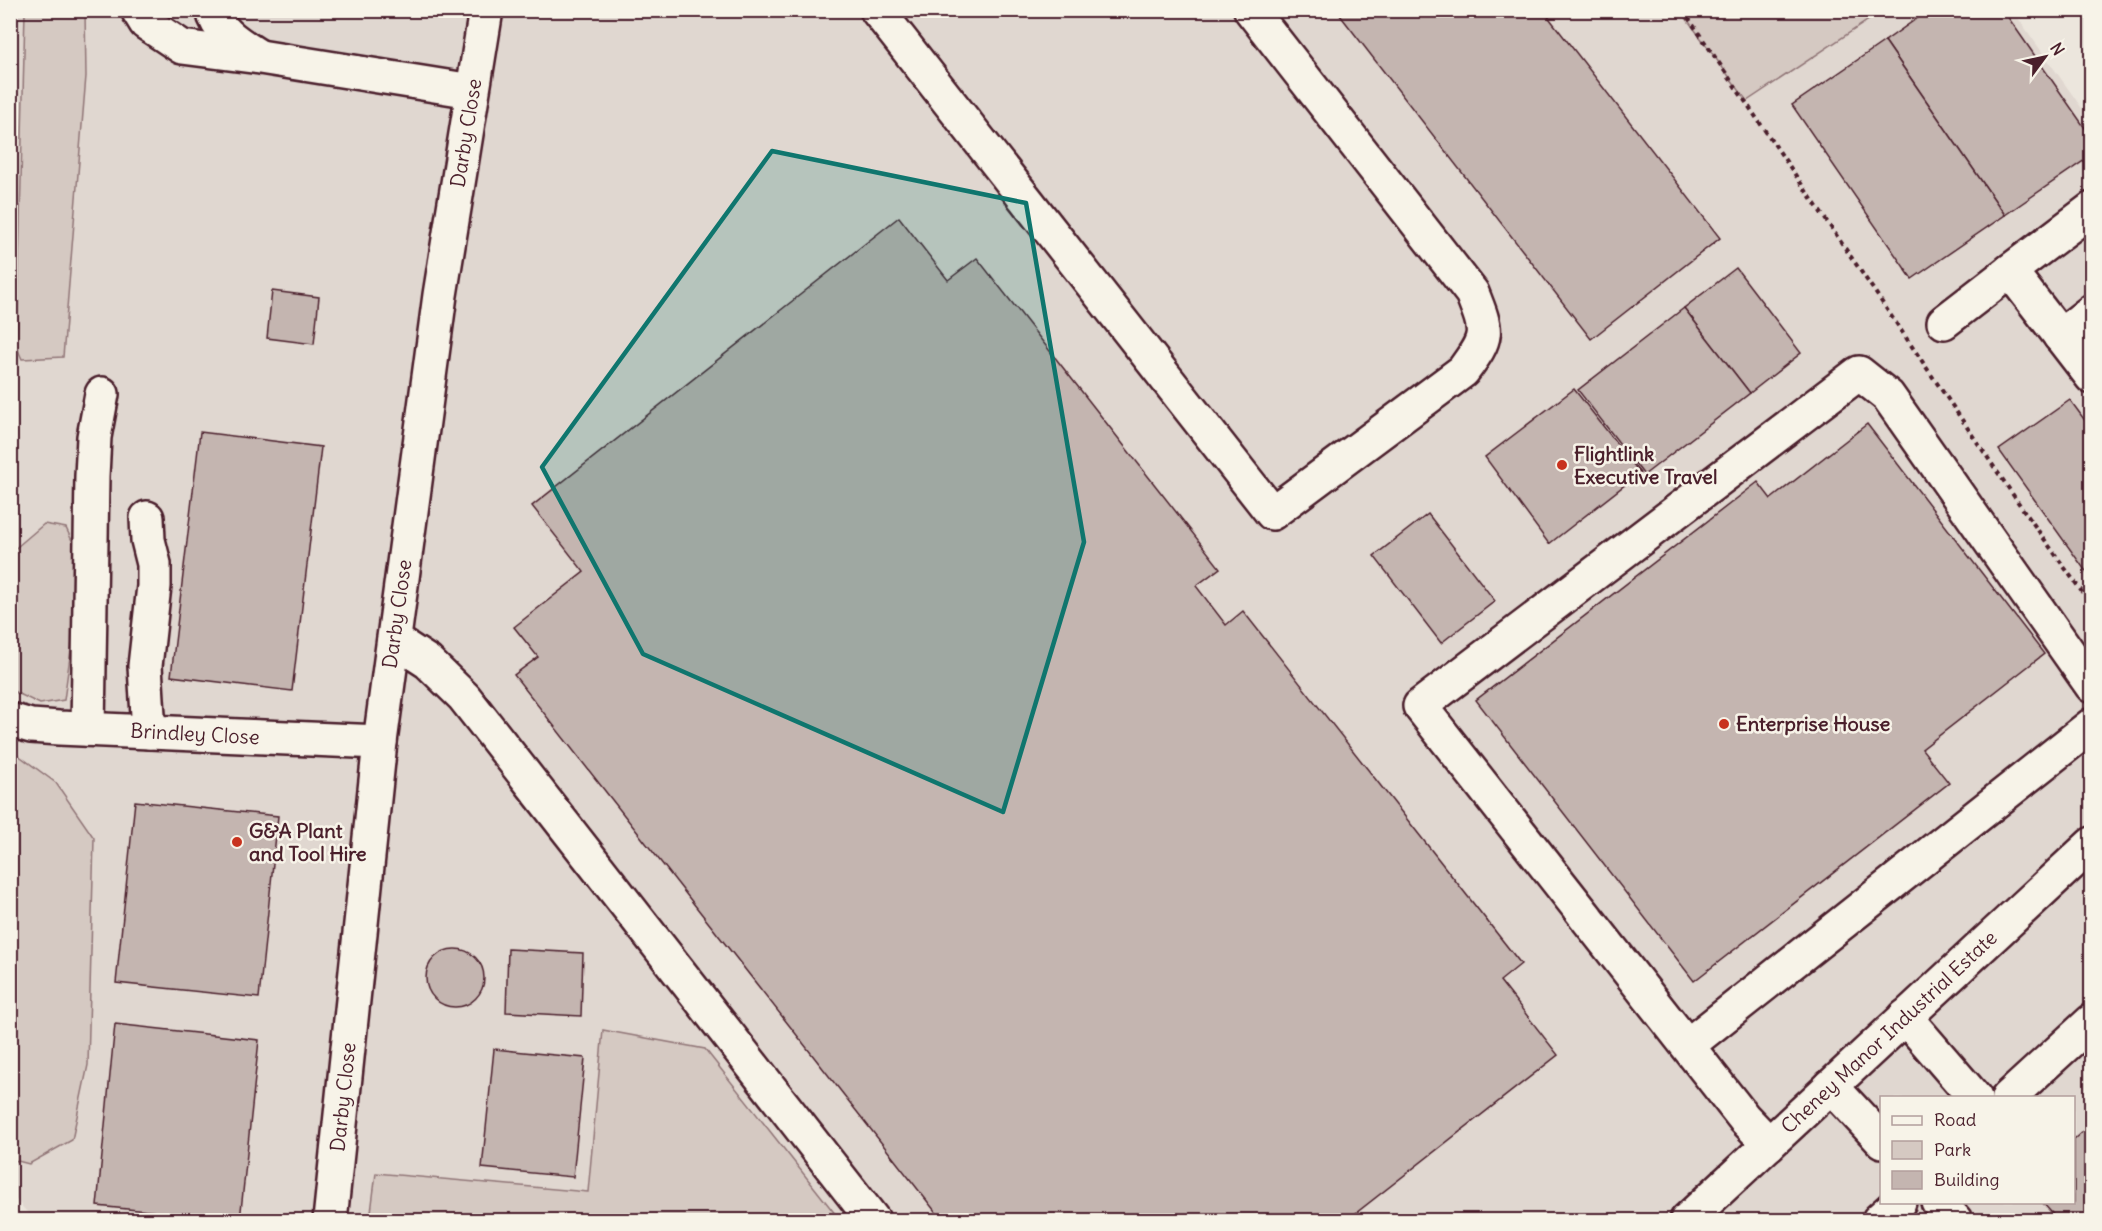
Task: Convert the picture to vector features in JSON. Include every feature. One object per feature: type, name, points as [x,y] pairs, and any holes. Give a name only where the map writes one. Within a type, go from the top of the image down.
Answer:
[{"type":"street","points":[[138,10],[146,23],[182,47],[260,57],[472,92]]},
{"type":"street","points":[[213,10],[214,16],[226,33],[260,57]]},
{"type":"street","name":"Darby Close","points":[[330,1221],[380,742],[440,295],[486,10]]},
{"type":"street","points":[[877,10],[1272,513],[1463,371],[1482,346],[1484,323],[1472,293],[1251,10]]},
{"type":"street","points":[[1944,322],[2091,209]]},
{"type":"street","points":[[2010,271],[2091,377]]},
{"type":"street","points":[[2060,336],[2091,311]]},
{"type":"street","points":[[1769,1144],[1744,1118],[1420,706],[1859,374],[1888,396],[2091,686]]},
{"type":"street","points":[[88,729],[92,476],[94,437],[102,394]]},
{"type":"street","points":[[147,518],[148,540],[154,564],[154,586],[145,666],[149,732]]},
{"type":"street","points":[[394,640],[428,662],[464,698],[873,1221]]},
{"type":"street","name":"Brindley Close","points":[[10,720],[31,726],[380,742]]},
{"type":"street","points":[[1688,1045],[2091,725]]},
{"type":"street","name":"Cheney Manor Industrial Estate","points":[[1687,1221],[2091,844]]},
{"type":"street","points":[[1905,1017],[1973,1096]]},
{"type":"street","points":[[2010,1096],[2091,1021]]},
{"type":"street","points":[[1831,1086],[1880,1140]]},
{"type":"street","points":[[1880,1221],[1898,1204]]},
{"type":"street","points":[[1939,1204],[1955,1221]]},
{"type":"path","points":[[1683,10],[2091,606]]},
{"type":"highlighted area","points":[[772,151],[1026,203],[1084,542],[1003,812],[643,654],[542,467]]},
{"type":"shaded area","points":[[1804,10],[1828,45],[1882,11],[2013,11],[2091,121],[2091,1220],[34,1220],[10,1193],[10,11]]},
{"type":"green space","points":[[25,11],[85,11],[86,76],[63,357],[22,359],[17,348]]},
{"type":"green space","points":[[1681,11],[1882,11],[1747,101]]},
{"type":"green space","points":[[44,524],[66,528],[75,547],[74,627],[64,700],[40,704],[11,690],[11,552]]},
{"type":"green space","points":[[10,749],[56,783],[94,838],[88,1065],[72,1140],[29,1164],[10,1159]]},
{"type":"green space","points":[[603,1030],[705,1049],[840,1220],[370,1220],[376,1173],[588,1192]]},
{"type":"building","points":[[1336,10],[1543,10],[1720,238],[1591,339]]},
{"type":"building","points":[[1929,10],[2003,10],[2092,138],[2092,155],[2005,215],[1885,41]]},
{"type":"building","points":[[1885,41],[2005,215],[1912,279],[1792,105]]},
{"type":"building","points":[[10,51],[14,51],[12,165],[10,165]]},
{"type":"building","points":[[899,217],[948,280],[977,258],[1220,568],[1196,586],[1226,625],[1243,611],[1521,964],[1500,981],[1558,1055],[1347,1220],[942,1220],[514,675],[538,657],[514,627],[584,572],[532,506]]},
{"type":"building","points":[[1736,268],[1801,353],[1750,393],[1684,308]]},
{"type":"building","points":[[272,291],[319,297],[314,344],[267,338]]},
{"type":"building","points":[[1684,308],[1750,393],[1644,475],[1578,390]]},
{"type":"building","name":"Flightlink Executive Travel","points":[[1574,389],[1640,473],[1549,544],[1485,457]]},
{"type":"building","points":[[2070,400],[2092,430],[2092,580],[1999,450]]},
{"type":"building","name":"Enterprise House","points":[[1867,424],[2044,654],[1922,749],[1949,783],[1694,981],[1476,700],[1758,482],[1771,499]]},
{"type":"building","points":[[200,432],[321,447],[292,691],[171,676]]},
{"type":"building","points":[[1428,514],[1495,601],[1441,643],[1374,556]]},
{"type":"building","points":[[135,801],[278,816],[259,998],[116,983]]},
{"type":"building","points":[[455,949],[466,951],[479,962],[484,978],[482,989],[471,1002],[455,1007],[444,1005],[431,994],[426,978],[428,967],[439,954]]},
{"type":"building","points":[[508,949],[583,953],[581,1016],[506,1012]]},
{"type":"building","points":[[115,1024],[259,1040],[240,1220],[97,1206]]},
{"type":"building","points":[[494,1049],[585,1058],[573,1177],[482,1168]]},
{"type":"building","points":[[2092,1123],[2092,1220],[2058,1220],[2044,1204],[2075,1204],[2075,1138]]},
{"type":"place","name":"Flightlink Executive Travel","points":[[1562,465]]},
{"type":"place","name":"Enterprise House","points":[[1724,724]]},
{"type":"place","name":"G&A Plant and Tool Hire","points":[[237,842]]}]
